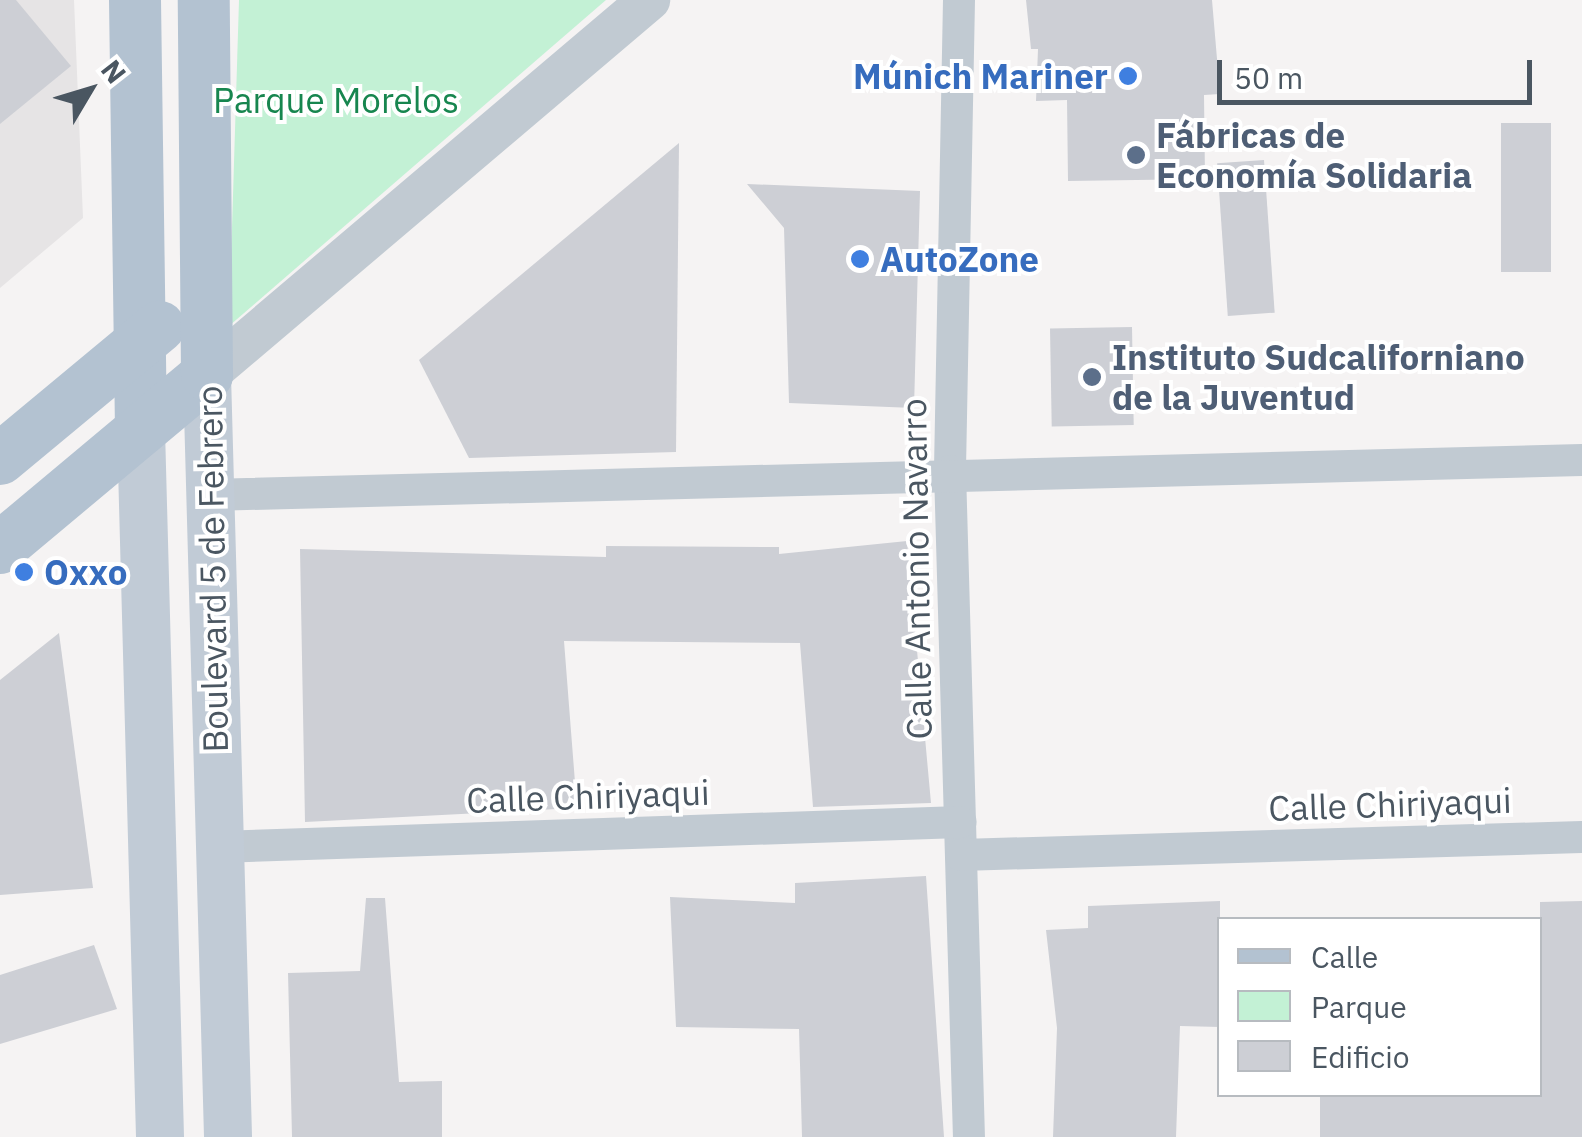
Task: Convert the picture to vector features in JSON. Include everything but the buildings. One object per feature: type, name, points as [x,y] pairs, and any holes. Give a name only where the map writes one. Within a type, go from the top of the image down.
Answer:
[{"type":"main road","name":"Boulevard 5 de Febrero","points":[[134,0],[160,1137]]},
{"type":"main road","name":"Boulevard 5 de Febrero","points":[[204,0],[211,284],[207,374],[228,1137]]},
{"type":"main road","points":[[0,459],[211,284]]},
{"type":"main road","points":[[0,548],[207,374]]},
{"type":"street","points":[[207,374],[649,0]]},
{"type":"street","name":"Calle Antonio Navarro","points":[[959,0],[950,472],[969,1137]]},
{"type":"street","points":[[210,495],[950,472],[1582,460]]},
{"type":"street","name":"Calle Chiriyaqui","points":[[218,847],[961,838],[1582,837]]},
{"type":"shaded area","points":[[0,0],[74,0],[83,218],[0,288]]},
{"type":"green space","name":"Parque Morelos","points":[[239,0],[606,0],[229,326]]},
{"type":"place","name":"Múnich Mariner","points":[[1128,76]]},
{"type":"place","name":"Fábricas de Economía Solidaria","points":[[1136,155]]},
{"type":"place","name":"AutoZone","points":[[860,259]]},
{"type":"place","name":"Instituto Sudcaliforniano de la Juventud","points":[[1092,377]]},
{"type":"place","name":"Oxxo","points":[[24,572]]}]
